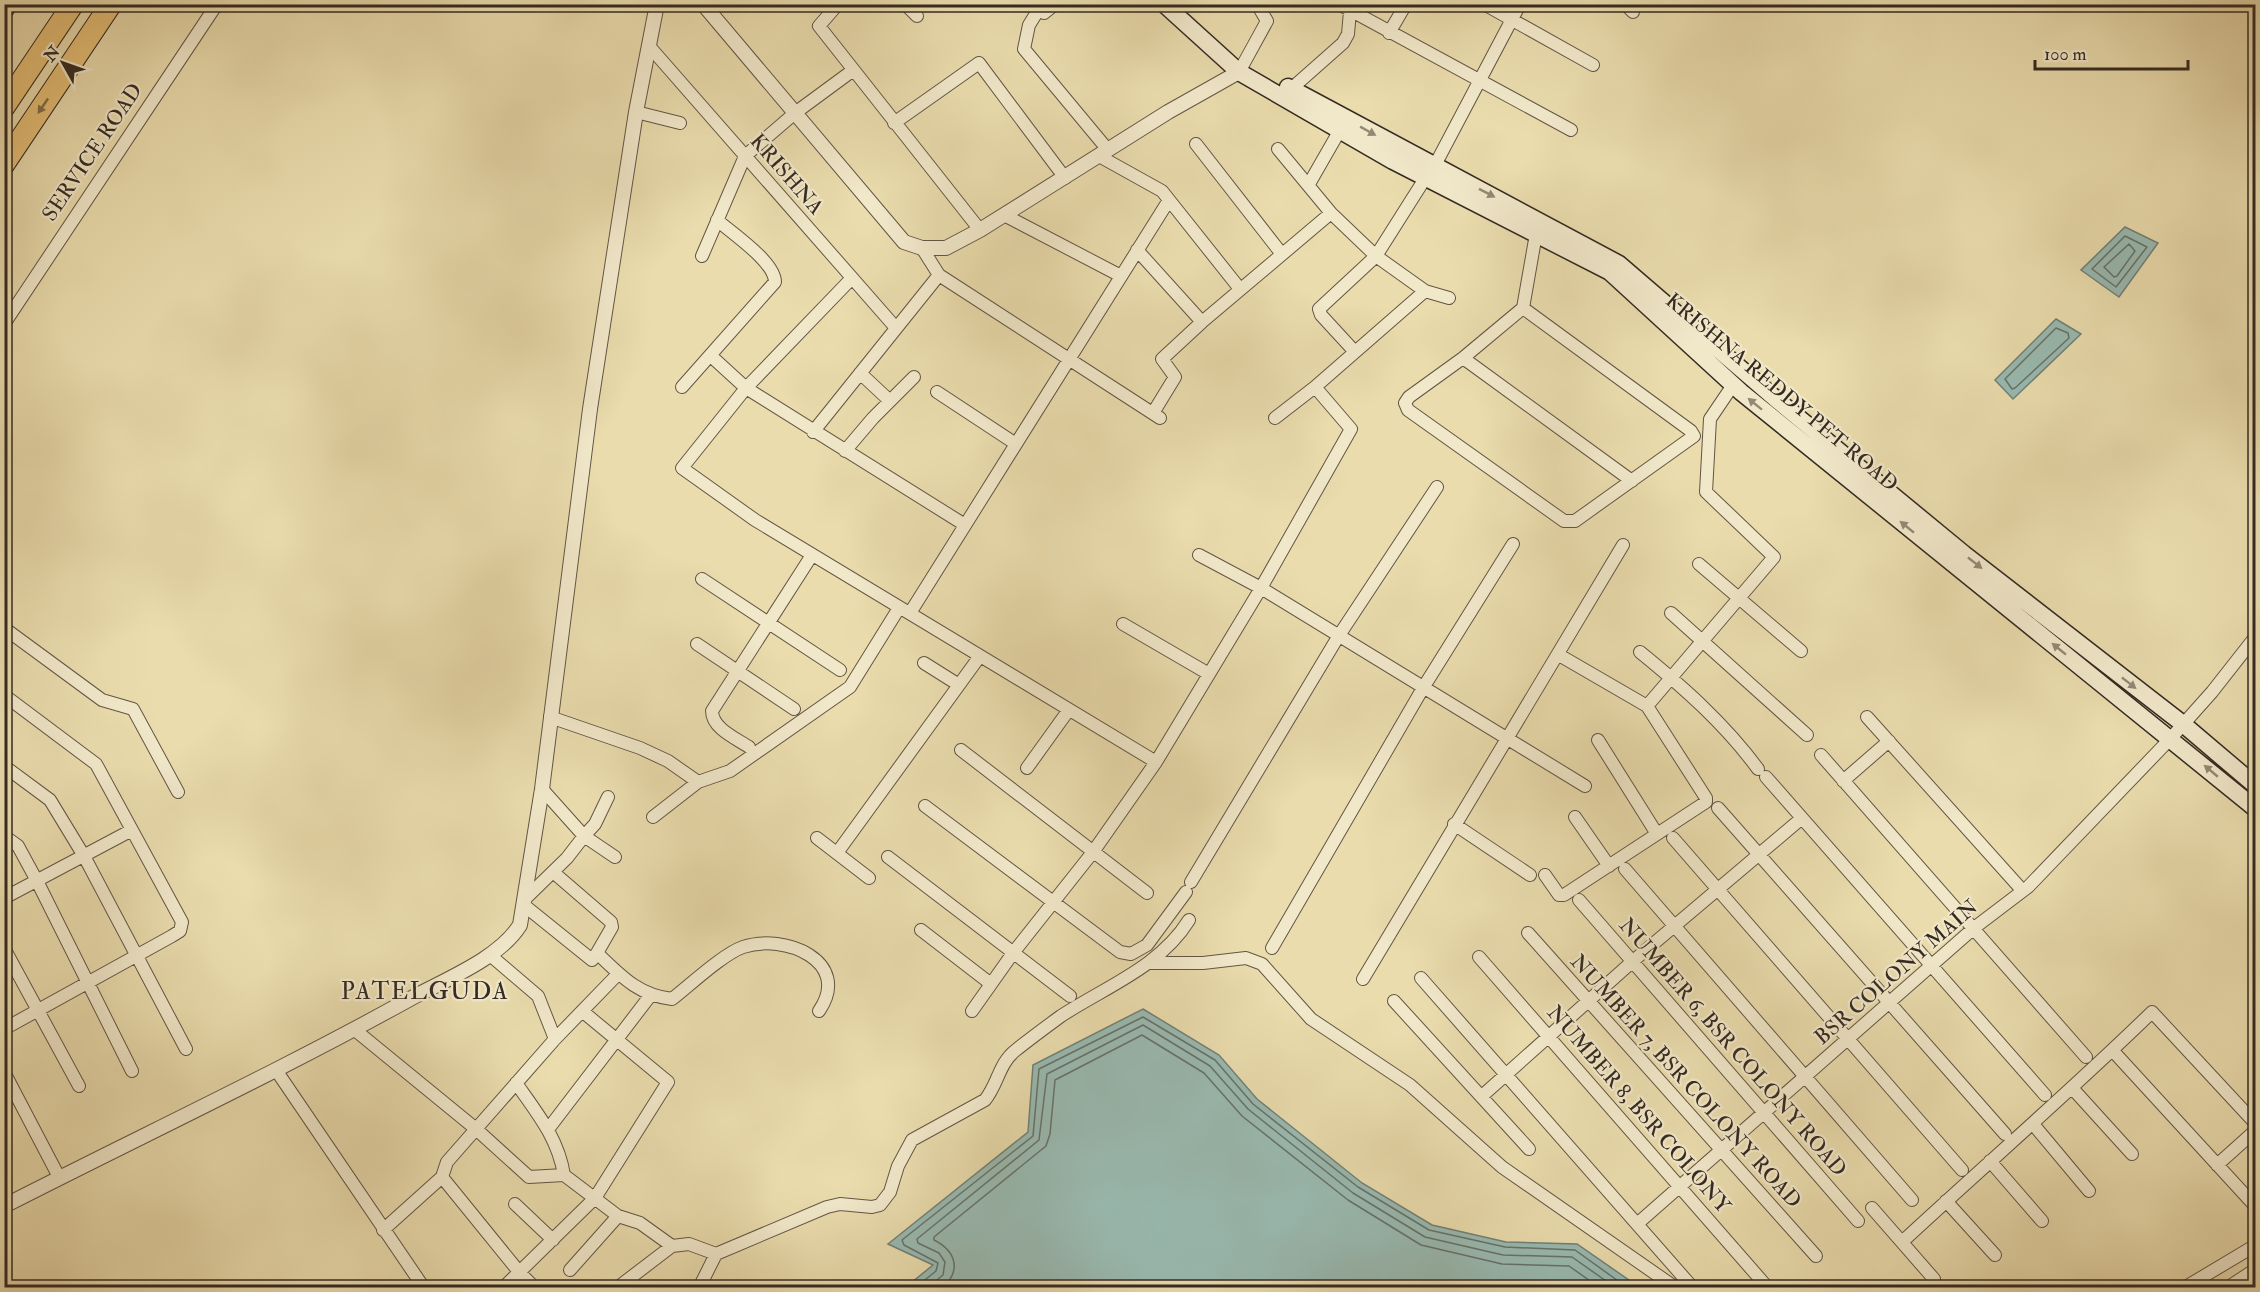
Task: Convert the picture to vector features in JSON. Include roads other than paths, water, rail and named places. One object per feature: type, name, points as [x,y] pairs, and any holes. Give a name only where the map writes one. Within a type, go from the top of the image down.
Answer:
[{"type":"highway","points":[[4,107],[73,4]]},
{"type":"highway","points":[[4,164],[111,4]]},
{"type":"main road","points":[[4,11],[9,4]]},
{"type":"main road","name":"KRISHNA REDDY PET ROAD","points":[[1164,4],[1239,72],[1340,130],[1619,264],[1777,400],[1964,554],[2183,724],[2256,786]]},
{"type":"main road","name":"KRISHNA REDDY PET ROAD","points":[[1239,72],[1274,80],[1292,89],[1536,234],[1610,272],[1733,385],[2256,809]]},
{"type":"street","name":"SERVICE ROAD","points":[[4,324],[217,4]]},
{"type":"street","points":[[4,1206],[355,1030],[490,955],[512,938],[520,925],[542,789],[590,409],[636,112],[657,4]]},
{"type":"street","points":[[703,4],[904,242],[922,249],[945,248],[980,230],[1239,72],[1267,21],[1257,4]]},
{"type":"street","points":[[838,4],[819,26],[852,71],[980,230]]},
{"type":"street","points":[[905,4],[917,16]]},
{"type":"street","points":[[1055,4],[1044,13],[1037,7],[1029,25],[1024,49],[1104,153],[1162,191],[1240,289]]},
{"type":"street","points":[[1389,33],[1406,4]]},
{"type":"street","points":[[1484,4],[1593,65]]},
{"type":"street","points":[[1355,352],[1321,315],[1319,309],[1376,256],[1430,172],[1520,4]]},
{"type":"street","points":[[1345,8],[1571,130]]},
{"type":"street","points":[[1292,89],[1343,43],[1348,34],[1345,8]]},
{"type":"street","name":"KRISHNA","points":[[649,46],[896,328]]},
{"type":"street","points":[[894,123],[979,63],[1065,178]]},
{"type":"street","points":[[702,256],[746,156],[795,112],[852,71]]},
{"type":"street","points":[[636,112],[680,123]]},
{"type":"street","points":[[1309,184],[1340,130]]},
{"type":"street","points":[[1196,144],[1281,253]]},
{"type":"street","points":[[1278,148],[1331,213],[1376,256],[1425,291],[1449,298]]},
{"type":"street","points":[[653,818],[698,782],[730,771],[850,687],[965,525],[1169,200]]},
{"type":"street","points":[[922,249],[939,274],[1157,415],[1175,377],[1162,359],[1281,253],[1331,213]]},
{"type":"street","points":[[1004,215],[1120,276]]},
{"type":"street","points":[[682,387],[775,282],[775,274],[768,264],[717,220]]},
{"type":"street","points":[[1523,308],[1691,431],[1694,436],[1575,521],[1564,521],[1408,410],[1405,403],[1409,397],[1463,358],[1523,308],[1536,234]]},
{"type":"street","points":[[1137,250],[1202,322]]},
{"type":"street","points":[[813,432],[939,274]]},
{"type":"street","points":[[852,278],[746,388],[682,468],[755,520],[1068,711],[1156,762]]},
{"type":"street","points":[[1275,418],[1315,387],[1425,291]]},
{"type":"street","points":[[711,356],[746,388],[965,525]]},
{"type":"street","points":[[1463,358],[1632,481]]},
{"type":"street","points":[[860,373],[890,401]]},
{"type":"street","points":[[845,451],[914,377]]},
{"type":"street","points":[[1647,706],[1773,557],[1706,492],[1710,419],[1733,385]]},
{"type":"street","points":[[972,1011],[1013,953],[1093,852],[1156,762],[1261,588],[1351,429],[1315,387]]},
{"type":"street","points":[[938,392],[1016,444]]},
{"type":"street","points":[[925,806],[1120,952],[1131,954],[1147,945],[1188,887],[1338,637],[1437,487]]},
{"type":"street","points":[[1272,948],[1424,688],[1513,544]]},
{"type":"street","points":[[1363,979],[1623,545]]},
{"type":"street","points":[[749,747],[717,725],[712,718],[712,711],[812,555]]},
{"type":"street","points":[[1198,555],[1261,588],[1585,786]]},
{"type":"street","points":[[1699,564],[1801,651]]},
{"type":"street","points":[[702,579],[840,670]]},
{"type":"street","points":[[1671,613],[1807,735]]},
{"type":"street","points":[[1124,624],[1209,674]]},
{"type":"street","points":[[4,628],[102,700],[133,709],[178,792]]},
{"type":"street","name":"BSR COLONY MAIN","points":[[1638,1224],[1974,928],[2028,887],[2183,724],[2256,636]]},
{"type":"street","points":[[697,644],[794,709]]},
{"type":"street","points":[[1640,652],[1672,677],[1736,739],[1762,773],[2045,1095]]},
{"type":"street","points":[[1545,875],[1559,895],[1564,895],[1705,804],[1706,798],[1647,706],[1559,655]]},
{"type":"street","points":[[837,853],[980,656]]},
{"type":"street","points":[[924,663],[959,685]]},
{"type":"street","points":[[4,695],[96,764],[182,922],[180,931],[138,957],[4,1029]]},
{"type":"street","points":[[1027,768],[1068,711]]},
{"type":"street","points":[[550,717],[640,748],[668,761],[698,782]]},
{"type":"street","points":[[1867,717],[2022,890]]},
{"type":"street","points":[[1598,740],[1657,834]]},
{"type":"street","points":[[1843,781],[1888,741]]},
{"type":"street","points":[[960,750],[1147,893]]},
{"type":"street","points":[[1821,755],[2086,1057]]},
{"type":"street","points":[[4,766],[50,800],[84,856],[186,1049]]},
{"type":"street","points":[[542,789],[584,836],[615,857]]},
{"type":"street","points":[[525,903],[595,824],[608,796]]},
{"type":"street","points":[[1718,808],[2005,1134]]},
{"type":"street","points":[[1575,817],[1609,866]]},
{"type":"street","points":[[1482,1096],[1632,961],[1802,818]]},
{"type":"street","points":[[1454,824],[1530,875]]},
{"type":"street","points":[[4,898],[132,830]]},
{"type":"street","points":[[4,836],[18,846],[132,1071]]},
{"type":"street","points":[[817,838],[869,878]]},
{"type":"street","points":[[1673,838],[1962,1170]]},
{"type":"street","points":[[888,857],[1070,996]]},
{"type":"street","points":[[1624,869],[1912,1200]]},
{"type":"street","points":[[525,903],[592,960],[612,927],[611,922],[553,872]]},
{"type":"street","name":"NUMBER 6, BSR COLONY ROAD","points":[[1579,900],[1858,1221]]},
{"type":"street","points":[[699,1287],[716,1254],[827,1207],[840,1204],[872,1208],[880,1206],[890,1192],[898,1166],[912,1140],[985,1100],[1000,1068],[1015,1051],[1061,1016],[1149,963],[1182,931],[1189,920]]},
{"type":"street","points":[[921,930],[991,984]]},
{"type":"street","name":"NUMBER 7, BSR COLONY ROAD","points":[[1528,933],[1815,1256]]},
{"type":"street","points":[[597,953],[618,974],[650,996],[672,999],[742,947],[769,943],[797,947],[818,962],[828,977],[828,998],[819,1011]]},
{"type":"street","points":[[4,948],[79,1086]]},
{"type":"street","points":[[490,955],[538,996],[555,1039]]},
{"type":"street","name":"NUMBER 8, BSR COLONY","points":[[1479,957],[1768,1287]]},
{"type":"street","points":[[1149,963],[1203,963],[1246,958],[1262,964],[1311,1019],[1410,1085],[1502,1167],[1676,1287]]},
{"type":"street","points":[[383,1230],[442,1177],[447,1162],[555,1039],[618,974]]},
{"type":"street","points":[[1421,978],[1694,1287]]},
{"type":"street","points":[[549,1128],[619,1040],[650,996]]},
{"type":"street","points":[[1394,1001],[1529,1149]]},
{"type":"street","points":[[503,1287],[595,1198],[668,1082],[582,1011]]},
{"type":"street","points":[[1902,1242],[2073,1089],[2152,1012],[2256,1124]]},
{"type":"street","points":[[355,1030],[476,1129],[529,1177],[564,1175],[618,1216],[640,1223],[672,1246]]},
{"type":"street","points":[[2112,1051],[2256,1206]]},
{"type":"street","points":[[276,1070],[424,1287]]},
{"type":"street","points":[[4,1072],[59,1178]]},
{"type":"street","points":[[516,1083],[549,1128],[561,1157],[564,1175]]},
{"type":"street","points":[[2073,1089],[2132,1154]]},
{"type":"street","points":[[2033,1124],[2089,1191]]},
{"type":"street","points":[[2217,1165],[2256,1130]]},
{"type":"street","points":[[1990,1161],[2042,1221]]},
{"type":"street","points":[[442,1177],[520,1273],[535,1287]]},
{"type":"street","points":[[1947,1201],[1995,1255]]},
{"type":"street","points":[[515,1204],[553,1240]]},
{"type":"street","points":[[1872,1208],[1934,1279]]},
{"type":"street","points":[[570,1270],[618,1216]]},
{"type":"street","points":[[617,1287],[672,1246],[689,1244],[716,1254]]},
{"type":"street","points":[[2184,1287],[2256,1245]]},
{"type":"street","points":[[2227,1287],[2256,1269]]},
{"type":"street","points":[[2244,1276],[2252,1287]]},
{"type":"water","points":[[2125,227],[2158,243],[2119,297],[2081,270]]},
{"type":"water","points":[[2056,319],[2081,334],[2013,399],[1995,380]]},
{"type":"water","points":[[1143,1009],[1219,1055],[1257,1099],[1362,1183],[1432,1225],[1506,1242],[1577,1244],[1639,1287],[906,1287],[933,1265],[888,1244],[1028,1132],[1033,1065]]},
{"type":"district","name":"PATELGUDA","points":[[425,991]]}]
